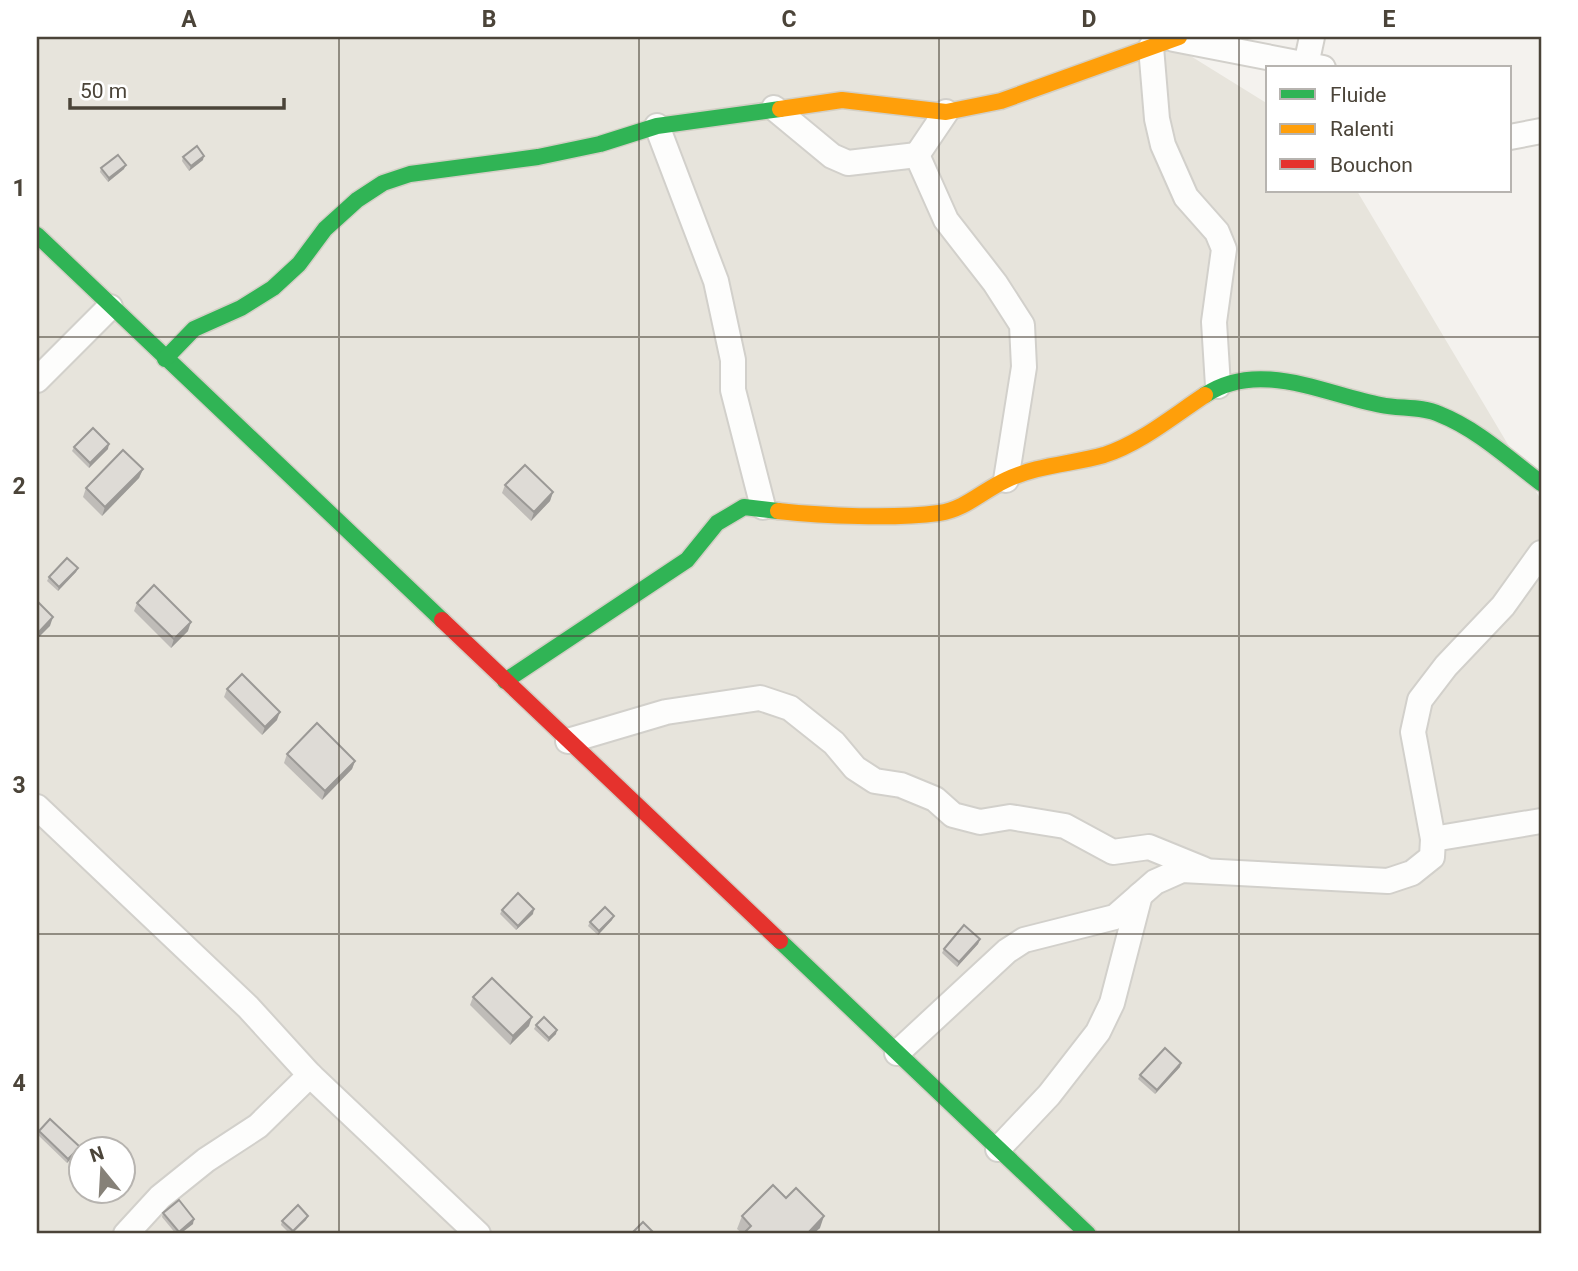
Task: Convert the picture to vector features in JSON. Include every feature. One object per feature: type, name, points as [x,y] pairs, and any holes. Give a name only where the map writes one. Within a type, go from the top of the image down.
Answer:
[{"type":"street","points":[[165,359],[194,329],[241,308],[273,288],[299,264],[325,229],[357,200],[383,183],[410,174],[538,157],[600,144],[657,126],[842,100],[946,112],[1001,102],[1169,40],[1314,66],[1312,37]]},
{"type":"street","points":[[1169,40],[1157,119],[1163,145],[1186,197],[1217,232],[1224,249],[1214,321],[1218,386]]},
{"type":"street","points":[[774,108],[832,156],[848,163],[917,155],[946,112]]},
{"type":"street","points":[[657,126],[716,281],[733,360],[733,390],[763,507]]},
{"type":"street","points":[[1512,137],[1541,131]]},
{"type":"street","points":[[917,155],[946,220],[995,283],[1022,325],[1024,367],[1006,480]]},
{"type":"street","points":[[37,235],[1088,1234]]},
{"type":"street","points":[[37,380],[110,307]]},
{"type":"street","points":[[505,681],[687,560],[727,514],[744,507],[800,513],[938,513],[961,508],[1006,480],[1059,462],[1103,455],[1133,443],[1218,386],[1240,378],[1265,377],[1383,406],[1436,412],[1471,429],[1541,483]]},
{"type":"street","points":[[897,1053],[1007,951],[1024,940],[1115,917],[1155,882],[1182,870],[1388,881],[1412,873],[1432,858],[1433,839],[1413,732],[1420,700],[1446,666],[1503,606],[1541,553]]},
{"type":"street","points":[[568,741],[666,712],[760,698],[790,708],[834,743],[855,768],[875,781],[935,799],[953,815],[980,822],[1010,817],[1065,826],[1113,852],[1149,847],[1210,872]]},
{"type":"street","points":[[37,807],[248,1007],[310,1075],[478,1234]]},
{"type":"street","points":[[1433,839],[1541,821]]},
{"type":"street","points":[[998,1149],[1049,1095],[1098,1032],[1112,1003],[1140,895]]},
{"type":"street","points":[[126,1234],[160,1197],[206,1160],[258,1126],[310,1075]]},
{"type":"shaded area","points":[[37,37],[1160,37],[1266,103],[1266,192],[1358,192],[1541,500],[1541,1234],[37,1234]]},
{"type":"building","points":[[197,146],[204,156],[191,166],[183,157]]},
{"type":"building","points":[[118,155],[126,165],[109,178],[101,168]]},
{"type":"building","points":[[93,428],[109,444],[90,463],[74,447]]},
{"type":"building","points":[[123,450],[143,469],[105,507],[86,488]]},
{"type":"building","points":[[525,465],[553,492],[534,512],[505,485]]},
{"type":"building","points":[[67,558],[78,568],[59,587],[49,577]]},
{"type":"building","points":[[154,585],[191,622],[174,639],[137,603]]},
{"type":"building","points":[[37,601],[53,617],[37,634]]},
{"type":"building","points":[[242,674],[280,712],[265,727],[227,689]]},
{"type":"building","points":[[317,723],[355,761],[325,791],[287,754]]},
{"type":"building","points":[[518,893],[534,909],[518,926],[502,910]]},
{"type":"building","points":[[605,907],[614,916],[599,931],[590,922]]},
{"type":"building","points":[[964,925],[980,939],[959,962],[944,949]]},
{"type":"building","points":[[492,978],[532,1017],[513,1036],[473,997]]},
{"type":"building","points":[[544,1017],[557,1030],[549,1038],[536,1025]]},
{"type":"building","points":[[1165,1048],[1181,1063],[1157,1090],[1140,1075]]},
{"type":"building","points":[[50,1119],[66,1134],[66,1157],[39,1131]]},
{"type":"building","points":[[773,1185],[786,1198],[796,1188],[824,1216],[807,1234],[743,1234],[751,1226],[742,1216]]},
{"type":"building","points":[[179,1200],[194,1219],[179,1232],[163,1213]]},
{"type":"building","points":[[298,1205],[308,1216],[293,1231],[282,1221]]},
{"type":"building","points":[[643,1222],[655,1234],[631,1234]]},
{"type":"traffic: fast","points":[[165,359],[194,329],[241,308],[273,288],[299,264],[325,229],[357,200],[383,183],[410,174],[538,157],[600,144],[657,126],[780,109]]},
{"type":"traffic: fast","points":[[37,235],[442,620]]},
{"type":"traffic: fast","points":[[1205,395],[1226,385],[1269,379],[1292,382],[1381,405],[1432,411],[1479,436],[1541,483]]},
{"type":"traffic: fast","points":[[505,681],[687,560],[717,523],[744,507],[778,511]]},
{"type":"traffic: fast","points":[[780,941],[1088,1234]]},
{"type":"traffic: slow","points":[[780,109],[842,100],[946,112],[1001,101],[1179,37]]},
{"type":"traffic: slow","points":[[778,511],[880,516],[949,511],[1018,475],[1118,450],[1205,395]]},
{"type":"traffic: jam","points":[[442,620],[780,941]]}]
